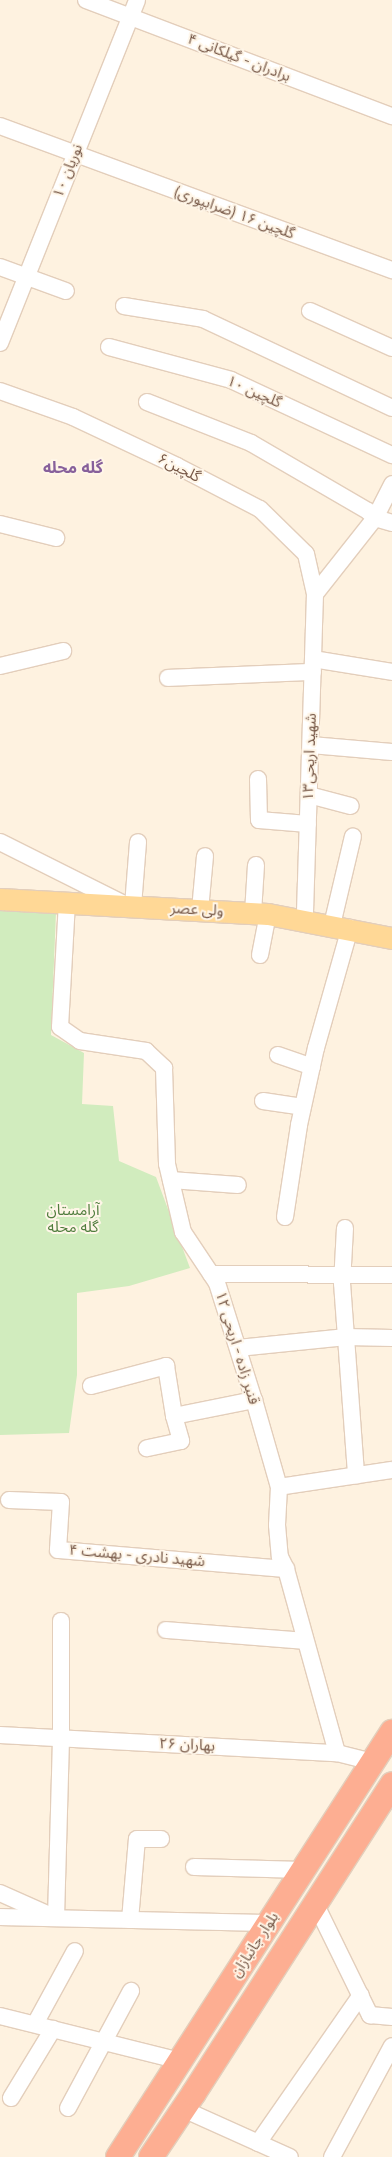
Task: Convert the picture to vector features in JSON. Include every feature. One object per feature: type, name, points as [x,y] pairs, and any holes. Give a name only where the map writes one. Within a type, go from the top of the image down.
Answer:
[{"type":"highway","name":"بلوار جانبازان","points":[[118,2157],[392,1732]]},
{"type":"highway","name":"بلوار جانبازان","points":[[151,2157],[316,1905],[392,1784]]},
{"type":"main road","name":"ولی عصر","points":[[0,899],[260,913],[392,938]]},
{"type":"street","name":"برادران - گیلکانی ۴","points":[[86,0],[392,116]]},
{"type":"street","name":"نوریان ۱۰","points":[[0,343],[137,0]]},
{"type":"street","name":"گلچین ۱۶ (ضرابپوری)","points":[[0,126],[392,270]]},
{"type":"street","points":[[0,267],[66,291]]},
{"type":"street","points":[[124,306],[203,319],[392,408]]},
{"type":"street","points":[[310,311],[392,348]]},
{"type":"street","name":"گلچین ۱۰","points":[[109,347],[231,380],[392,455]]},
{"type":"street","name":"گلچین۶","points":[[0,391],[73,417],[177,466],[260,509],[306,554],[315,594]]},
{"type":"street","points":[[147,402],[251,443],[368,511],[375,518],[392,523]]},
{"type":"street","points":[[315,594],[375,518],[392,484]]},
{"type":"street","points":[[0,524],[56,538]]},
{"type":"street","name":"شهید اریحی۱۳","points":[[305,920],[315,594]]},
{"type":"street","points":[[0,666],[63,651]]},
{"type":"street","points":[[168,678],[313,665],[392,672]]},
{"type":"street","points":[[311,745],[392,752]]},
{"type":"street","points":[[258,779],[259,820],[308,824]]},
{"type":"street","points":[[309,795],[351,806]]},
{"type":"street","points":[[285,1218],[303,1106],[341,927],[353,836]]},
{"type":"street","points":[[0,842],[131,906],[138,842]]},
{"type":"street","points":[[200,910],[205,856]]},
{"type":"street","points":[[256,865],[260,913],[260,955]]},
{"type":"street","name":"قنبر زاده - اریحی ۱۲","points":[[67,902],[60,1027],[80,1041],[146,1051],[164,1068],[168,1164],[182,1232],[217,1283],[254,1400],[279,1488],[277,1526],[280,1557],[286,1569],[337,1753]]},
{"type":"street","points":[[278,1055],[312,1067]]},
{"type":"street","points":[[263,1101],[303,1106]]},
{"type":"street","points":[[171,1180],[238,1185]]},
{"type":"street","points":[[345,1228],[342,1274],[356,1475]]},
{"type":"street","points":[[211,1274],[392,1275]]},
{"type":"street","points":[[238,1348],[346,1337],[392,1338]]},
{"type":"street","points":[[91,1386],[166,1366],[174,1416],[181,1441],[147,1448]]},
{"type":"street","points":[[174,1416],[254,1400]]},
{"type":"street","points":[[279,1488],[392,1470]]},
{"type":"street","name":"شهید نادری - بهشت ۴","points":[[9,1500],[61,1502],[58,1550],[286,1569]]},
{"type":"street","points":[[56,1918],[61,1738],[61,1621]]},
{"type":"street","points":[[166,1630],[305,1640]]},
{"type":"street","name":"بهاران ۲۶","points":[[0,1735],[337,1753],[373,1762]]},
{"type":"street","points":[[130,1920],[137,1839],[161,1838]]},
{"type":"street","points":[[194,1867],[304,1870]]},
{"type":"street","points":[[0,1893],[56,1918]]},
{"type":"street","points":[[316,1905],[370,2015],[392,2017]]},
{"type":"street","points":[[0,1917],[269,1923]]},
{"type":"street","points":[[35,2024],[75,1951]]},
{"type":"street","points":[[68,2108],[106,2041],[131,1991]]},
{"type":"street","points":[[258,2142],[361,1995]]},
{"type":"street","points":[[0,2016],[181,2061]]},
{"type":"street","points":[[11,2098],[53,2029]]},
{"type":"street","points":[[332,2157],[392,2046]]},
{"type":"street","points":[[183,2109],[290,2157]]},
{"type":"green space","name":"آرامستان گله محله","points":[[0,908],[56,912],[51,1035],[84,1053],[82,1104],[113,1106],[119,1161],[156,1177],[190,1268],[129,1286],[77,1293],[77,1375],[69,1433],[0,1435]]},
{"type":"district","name":"گله محله","points":[[73,468]]}]
